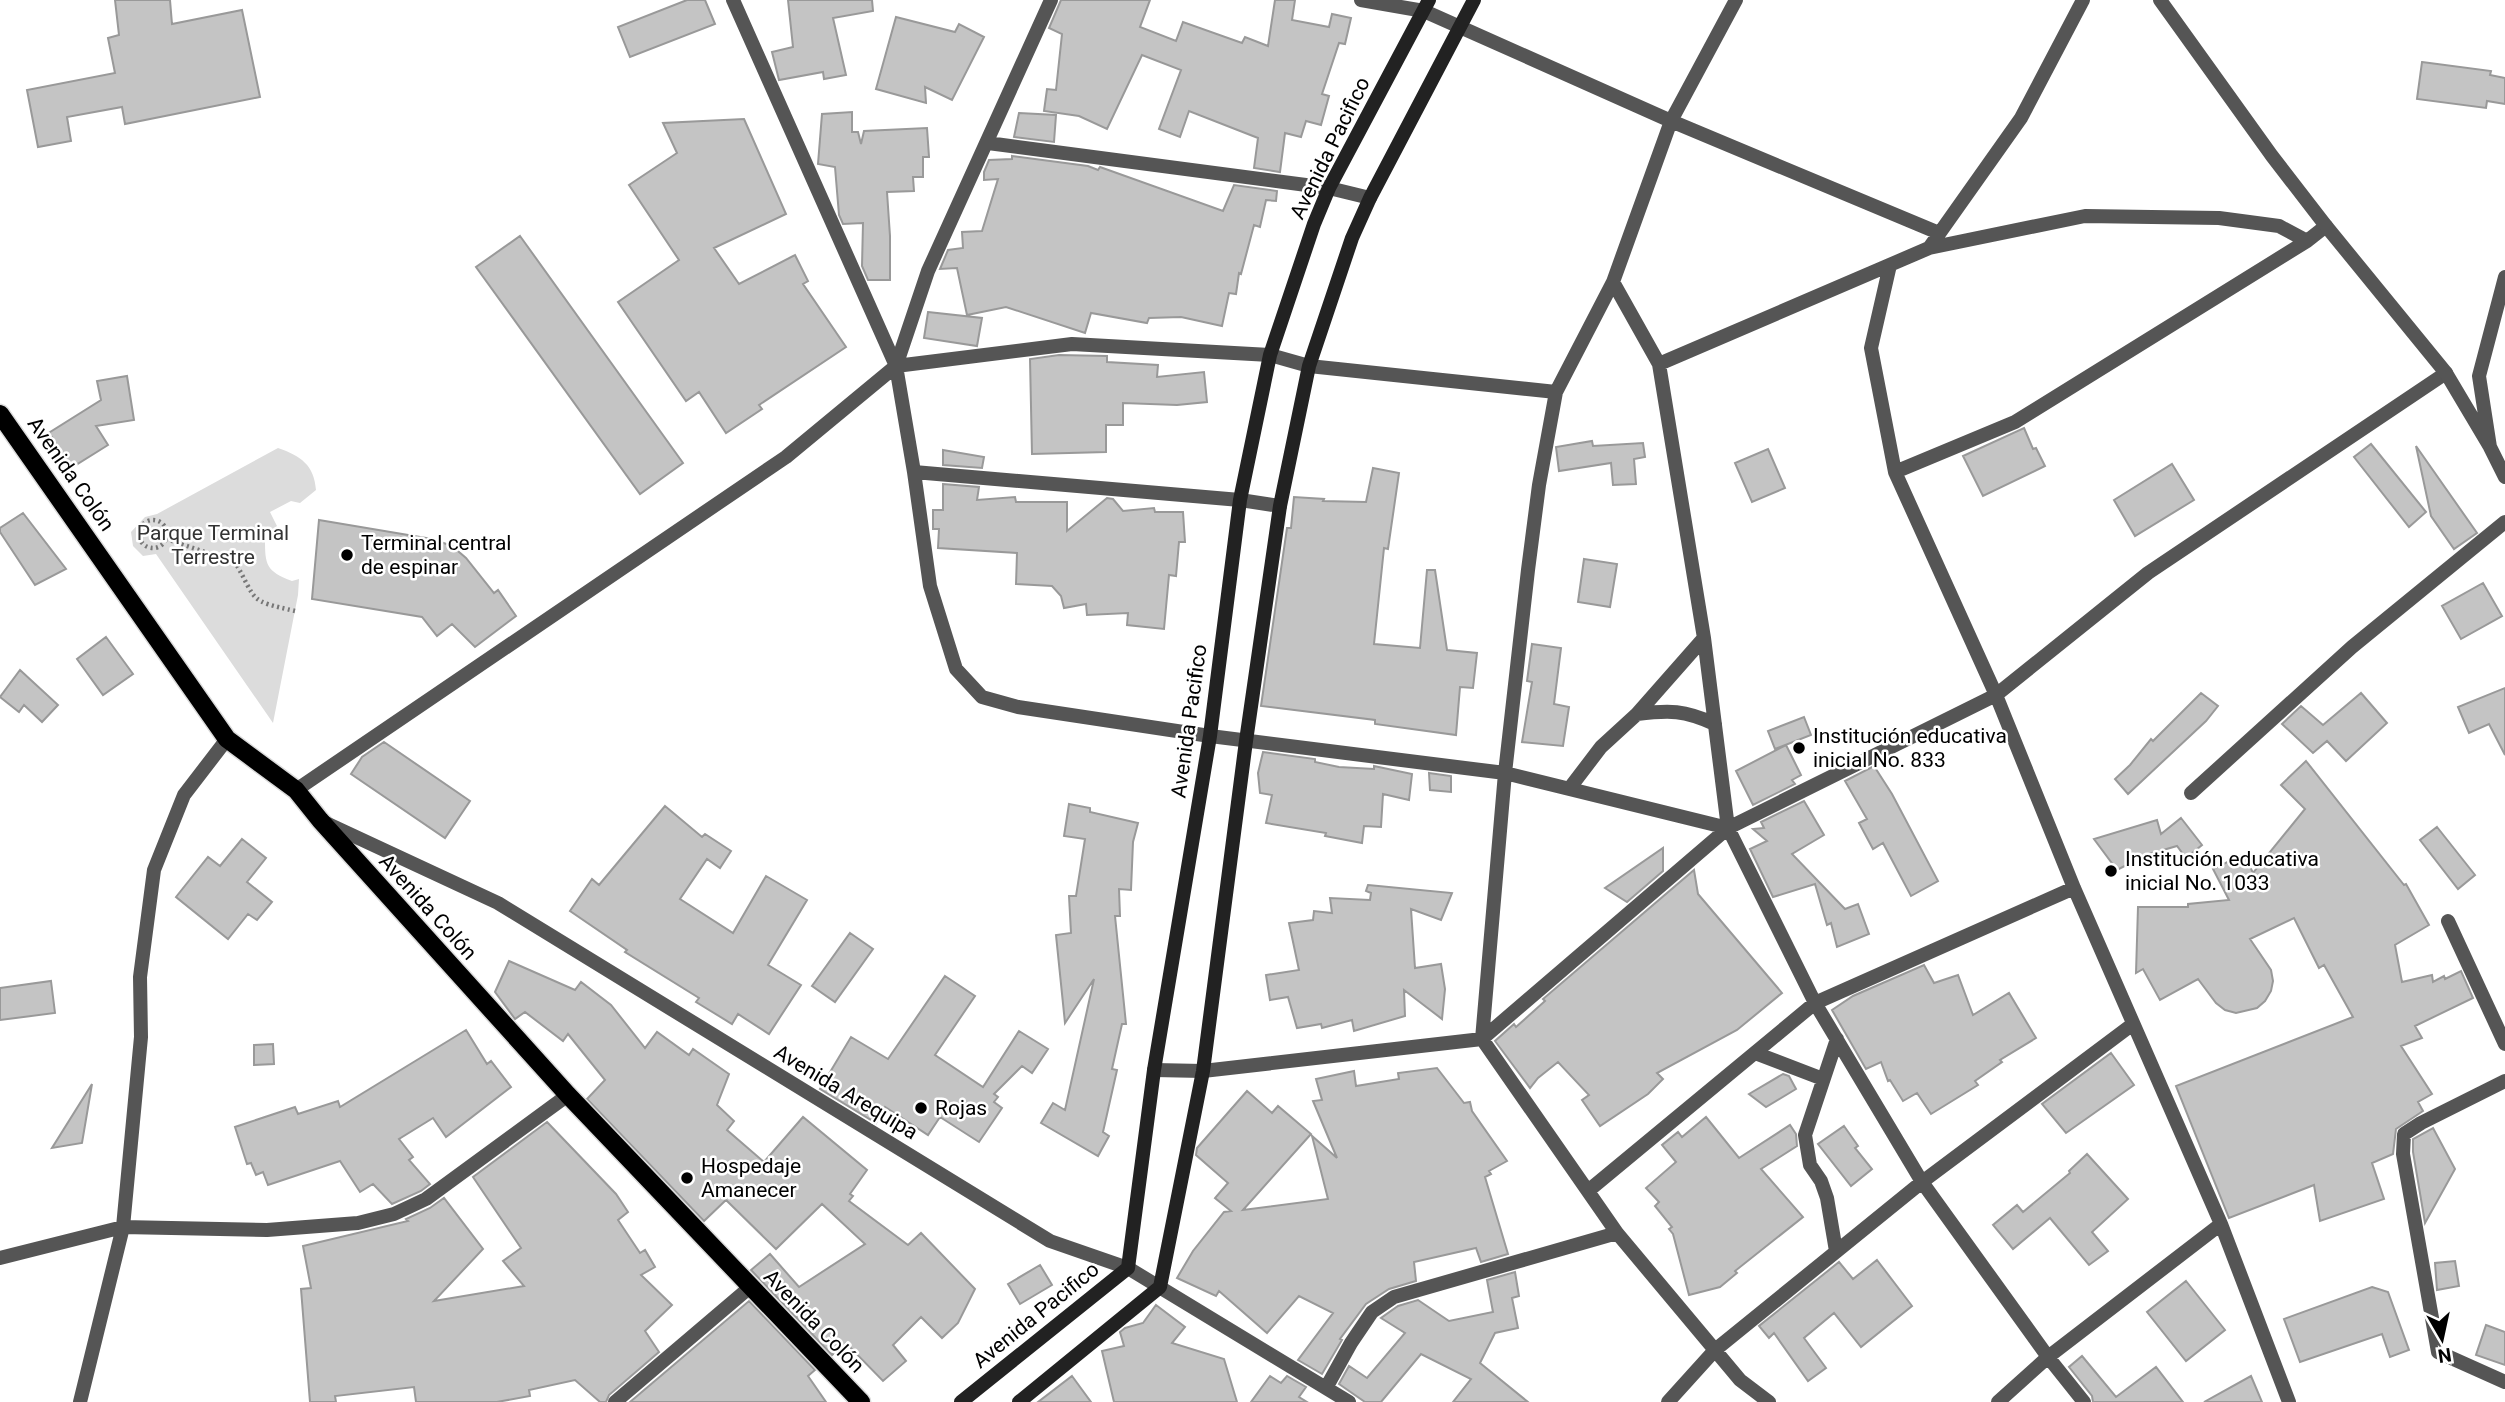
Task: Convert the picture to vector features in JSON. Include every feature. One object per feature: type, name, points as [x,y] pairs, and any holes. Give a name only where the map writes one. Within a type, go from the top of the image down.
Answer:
[{"type":"main road","points":[[1019,1402],[1160,1287],[1203,1071],[1280,506],[1309,366],[1352,238],[1370,198],[1474,0]]},
{"type":"main road","name":"Avenida Pacifico","points":[[961,1402],[1128,1268],[1154,1070],[1210,736],[1240,500],[1270,355],[1314,224],[1329,188],[1427,5]]},
{"type":"main road","name":"Avenida Colón","points":[[0,414],[227,739],[296,790],[568,1095],[860,1402]]},
{"type":"street","points":[[733,0],[896,366],[930,586],[956,669],[982,697],[1018,707],[1210,736],[1505,773],[1728,828]]},
{"type":"street","points":[[296,790],[786,457],[896,366],[928,271],[1051,0]]},
{"type":"street","points":[[1361,0],[1427,5],[1461,28],[1671,121],[1939,233]]},
{"type":"street","points":[[1736,0],[1671,121],[1613,282],[1556,391],[1534,521],[1505,773],[1482,1039],[1616,1233],[1740,1380],[1769,1402]]},
{"type":"street","points":[[1929,248],[2021,118],[2083,0]]},
{"type":"street","points":[[2161,0],[2272,156],[2446,373],[2505,477]]},
{"type":"street","points":[[988,143],[1329,188],[1370,198]]},
{"type":"street","points":[[1660,364],[1929,248],[2085,216],[2219,218],[2278,226],[2307,241]]},
{"type":"street","points":[[1895,472],[2015,422],[2307,241],[2326,226]]},
{"type":"street","points":[[1890,265],[1871,348],[1895,472],[1996,695],[2074,888],[2221,1224],[2289,1402]]},
{"type":"street","points":[[2490,447],[2479,376],[2505,277]]},
{"type":"street","points":[[1613,282],[1660,364],[1704,638],[1728,828],[1815,1003],[1922,1182],[2048,1357],[2084,1402]]},
{"type":"street","points":[[896,366],[1072,344],[1270,355],[1309,366],[1556,391]]},
{"type":"street","points":[[1154,1070],[1203,1071],[1482,1039],[1728,828],[1996,695],[2148,573],[2446,373]]},
{"type":"street","points":[[914,472],[1240,500],[1280,506]]},
{"type":"street","points":[[2191,793],[2352,647],[2505,522]]},
{"type":"street","points":[[1569,789],[1601,747],[1637,714],[1704,638]]},
{"type":"street","points":[[1637,714],[1671,710],[1696,715],[1715,724]]},
{"type":"street","points":[[80,1402],[123,1227],[141,1037],[140,977],[153,870],[184,795],[227,739]]},
{"type":"street","name":"Avenida Arequipa","points":[[320,820],[498,903],[1050,1241],[1128,1268],[1349,1402]]},
{"type":"street","points":[[1588,1191],[1815,1003],[2074,888]]},
{"type":"street","points":[[2448,921],[2505,1044]]},
{"type":"street","points":[[1668,1402],[1715,1350],[1836,1251],[1922,1182],[2133,1024]]},
{"type":"street","points":[[1836,1251],[1827,1198],[1821,1181],[1810,1165],[1805,1135],[1837,1039]]},
{"type":"street","points":[[1755,1053],[1823,1079]]},
{"type":"street","points":[[2505,1081],[2404,1134],[2403,1154],[2438,1352],[2505,1382]]},
{"type":"street","points":[[0,1258],[123,1227],[267,1230],[359,1223],[394,1214],[426,1199],[568,1095]]},
{"type":"street","points":[[1998,1402],[2048,1357],[2221,1224]]},
{"type":"street","points":[[1326,1388],[1351,1343],[1373,1312],[1394,1297],[1616,1233]]},
{"type":"street","points":[[615,1402],[749,1288]]},
{"type":"path","points":[[148,521],[157,521],[166,530],[166,539],[159,546],[150,548],[139,538],[139,530],[148,521]]},
{"type":"path","points":[[166,539],[235,562],[251,595],[268,605],[295,611]]},
{"type":"green space","name":"Parque Terminal Terrestre","points":[[278,448],[305,463],[315,481],[316,490],[300,503],[291,501],[270,512],[277,526],[265,539],[267,561],[272,570],[292,581],[299,579],[273,723],[156,554],[143,556],[133,546],[131,532],[145,517],[157,514]]},
{"type":"building","points":[[115,0],[170,0],[172,24],[242,10],[260,97],[125,124],[122,107],[67,117],[71,141],[38,147],[27,90],[115,73],[108,38],[119,35]]},
{"type":"building","points":[[687,0],[705,0],[715,24],[630,57],[618,27]]},
{"type":"building","points":[[788,0],[872,0],[873,11],[833,18],[846,75],[824,79],[823,72],[779,80],[772,52],[793,47]]},
{"type":"building","points":[[1061,0],[1150,0],[1140,27],[1176,41],[1183,22],[1242,43],[1245,37],[1268,46],[1275,0],[1295,0],[1292,20],[1329,27],[1332,14],[1351,18],[1345,44],[1339,43],[1322,94],[1329,96],[1321,125],[1306,121],[1301,137],[1285,133],[1280,172],[1254,168],[1258,138],[1189,111],[1180,137],[1159,129],[1181,70],[1142,55],[1107,129],[1079,116],[1044,111],[1047,89],[1056,90],[1062,34],[1049,28]]},
{"type":"building","points":[[896,17],[955,32],[959,24],[984,37],[952,100],[925,87],[926,103],[876,89]]},
{"type":"building","points":[[2422,62],[2491,71],[2490,75],[2505,78],[2505,104],[2487,101],[2486,108],[2417,99]]},
{"type":"building","points":[[852,112],[852,132],[858,132],[861,144],[864,131],[927,128],[929,157],[923,157],[923,177],[913,177],[914,191],[887,192],[890,280],[868,280],[862,266],[863,223],[843,224],[839,215],[835,167],[818,164],[822,114]]},
{"type":"building","points":[[1019,113],[1056,115],[1054,142],[1014,137]]},
{"type":"building","points":[[744,119],[786,214],[714,248],[739,284],[795,255],[808,281],[803,284],[846,347],[759,405],[762,409],[726,433],[699,392],[686,401],[618,302],[679,260],[629,185],[677,153],[663,123]]},
{"type":"building","points":[[1012,156],[1088,166],[1098,170],[1100,167],[1223,211],[1234,185],[1277,191],[1276,201],[1266,200],[1260,227],[1254,225],[1241,274],[1239,273],[1236,294],[1229,293],[1222,326],[1181,317],[1149,318],[1147,323],[1091,313],[1085,333],[1006,307],[967,315],[957,268],[940,269],[948,250],[963,248],[962,232],[982,231],[998,179],[984,180],[989,160],[1012,159]]},
{"type":"building","points":[[520,236],[683,463],[640,494],[476,267]]},
{"type":"building","points":[[928,312],[982,318],[977,346],[924,338]]},
{"type":"building","points":[[1059,355],[1107,356],[1107,362],[1158,365],[1157,377],[1204,372],[1207,402],[1177,405],[1123,403],[1123,425],[1106,425],[1106,452],[1032,454],[1030,359]]},
{"type":"building","points":[[127,376],[134,420],[96,426],[108,445],[71,468],[50,434],[47,434],[101,400],[97,381]]},
{"type":"building","points":[[2024,428],[2033,449],[2036,448],[2045,466],[1983,496],[1963,456]]},
{"type":"building","points":[[1592,441],[1593,446],[1643,443],[1645,457],[1634,459],[1636,484],[1613,485],[1611,463],[1559,471],[1556,447]]},
{"type":"building","points":[[2371,444],[2426,512],[2409,527],[2354,457]]},
{"type":"building","points":[[2416,446],[2477,533],[2454,549],[2431,516]]},
{"type":"building","points":[[1768,449],[1785,488],[1752,502],[1735,463]]},
{"type":"building","points":[[943,450],[984,457],[982,468],[943,465]]},
{"type":"building","points":[[2172,464],[2194,500],[2135,536],[2114,500]]},
{"type":"building","points":[[1373,468],[1399,473],[1388,549],[1384,548],[1374,644],[1420,648],[1427,570],[1435,570],[1447,650],[1477,653],[1473,688],[1460,687],[1456,735],[1375,724],[1375,720],[1261,706],[1294,497],[1366,502]]},
{"type":"building","points":[[943,484],[979,487],[977,500],[1015,497],[1016,502],[1067,502],[1067,531],[1107,498],[1113,499],[1123,511],[1154,508],[1155,512],[1183,512],[1185,542],[1179,542],[1176,576],[1169,575],[1164,629],[1127,625],[1128,613],[1087,615],[1086,604],[1064,608],[1061,596],[1052,586],[1016,584],[1017,553],[938,548],[939,529],[933,529],[933,510],[943,510]]},
{"type":"building","points":[[23,513],[66,569],[35,585],[0,532],[0,528]]},
{"type":"building","points":[[319,520],[432,539],[452,546],[466,558],[494,593],[498,590],[516,616],[475,647],[452,624],[437,636],[422,617],[312,599]]},
{"type":"building","points":[[1584,559],[1617,564],[1610,607],[1578,602]]},
{"type":"building","points":[[2483,583],[2502,616],[2461,639],[2442,606]]},
{"type":"building","points":[[106,637],[133,674],[103,695],[77,659]]},
{"type":"building","points":[[1532,644],[1561,648],[1554,704],[1569,707],[1563,746],[1522,742],[1532,682],[1527,681]]},
{"type":"building","points":[[20,670],[58,705],[42,722],[24,705],[19,712],[0,697]]},
{"type":"building","points":[[2505,688],[2505,755],[2489,724],[2469,733],[2458,707]]},
{"type":"building","points":[[2201,693],[2218,706],[2206,721],[2128,794],[2115,779],[2151,739],[2153,741]]},
{"type":"building","points":[[2361,693],[2387,723],[2346,761],[2327,741],[2313,753],[2282,724],[2301,706],[2323,725]]},
{"type":"building","points":[[1804,717],[1811,735],[1775,749],[1768,731]]},
{"type":"building","points":[[384,742],[470,801],[445,838],[351,774],[362,757]]},
{"type":"building","points":[[1786,745],[1801,775],[1792,780],[1795,784],[1753,805],[1736,771]]},
{"type":"building","points":[[1263,752],[1315,759],[1315,762],[1339,767],[1374,769],[1374,766],[1412,774],[1409,800],[1383,794],[1381,827],[1364,826],[1362,843],[1325,836],[1326,833],[1266,823],[1272,795],[1260,793],[1258,773]]},
{"type":"building","points":[[2306,761],[2404,885],[2406,884],[2429,925],[2395,945],[2402,982],[2432,975],[2433,982],[2461,971],[2473,998],[2415,1026],[2422,1038],[2401,1046],[2432,1094],[2418,1102],[2423,1111],[2396,1129],[2393,1154],[2372,1163],[2384,1199],[2320,1221],[2314,1185],[2229,1218],[2176,1086],[2353,1017],[2324,965],[2319,968],[2294,918],[2250,939],[2271,970],[2273,981],[2271,991],[2257,1008],[2236,1013],[2225,1010],[2216,1003],[2198,979],[2160,1000],[2143,969],[2136,973],[2138,907],[2188,907],[2188,904],[2229,900],[2213,869],[2244,854],[2253,873],[2305,809],[2281,785]]},
{"type":"building","points":[[1874,766],[1892,794],[1938,881],[1911,896],[1883,843],[1873,849],[1859,823],[1867,819],[1845,781]]},
{"type":"building","points":[[1429,773],[1451,776],[1451,792],[1430,790]]},
{"type":"building","points":[[1804,801],[1824,835],[1792,854],[1845,909],[1858,904],[1869,934],[1837,947],[1831,923],[1827,925],[1815,884],[1773,897],[1750,849],[1767,841],[1753,829],[1764,828],[1761,822]]},
{"type":"building","points":[[1069,804],[1090,808],[1090,812],[1138,823],[1133,842],[1131,890],[1119,889],[1120,916],[1115,916],[1126,1024],[1122,1024],[1112,1069],[1117,1070],[1103,1132],[1109,1136],[1098,1156],[1041,1123],[1053,1103],[1065,1110],[1094,979],[1065,1023],[1056,935],[1071,933],[1069,896],[1076,896],[1085,839],[1064,836]]},
{"type":"building","points":[[665,806],[702,837],[705,834],[731,851],[720,868],[707,859],[680,899],[733,933],[766,876],[807,900],[768,965],[801,985],[769,1034],[738,1014],[732,1024],[696,1002],[699,998],[625,952],[627,950],[570,911],[592,879],[599,885]]},
{"type":"building","points":[[2181,818],[2202,845],[2186,858],[2177,846],[2146,855],[2117,870],[2094,839],[2157,820],[2161,834]]},
{"type":"building","points":[[2437,827],[2475,875],[2458,889],[2420,840]]},
{"type":"building","points":[[242,839],[266,858],[247,882],[272,902],[257,920],[248,914],[228,939],[176,897],[208,857],[220,866]]},
{"type":"building","points":[[1663,848],[1663,871],[1627,902],[1605,888]]},
{"type":"building","points":[[1694,870],[1698,894],[1782,993],[1737,1030],[1657,1073],[1663,1079],[1648,1094],[1600,1126],[1582,1100],[1589,1095],[1558,1062],[1530,1088],[1495,1041],[1514,1024],[1516,1027],[1545,1001],[1543,999]]},
{"type":"building","points":[[1368,885],[1452,893],[1441,920],[1411,909],[1415,968],[1441,964],[1445,989],[1442,1019],[1404,990],[1405,1016],[1354,1031],[1352,1020],[1322,1028],[1321,1024],[1297,1028],[1288,997],[1270,1000],[1266,975],[1299,970],[1289,923],[1313,920],[1314,911],[1332,913],[1330,898],[1370,900],[1371,893],[1366,891]]},
{"type":"building","points":[[850,933],[873,949],[835,1002],[812,986]]},
{"type":"building","points":[[509,961],[575,990],[581,982],[611,1005],[645,1048],[657,1032],[689,1055],[693,1049],[729,1074],[717,1105],[734,1121],[727,1130],[764,1162],[803,1117],[867,1170],[850,1194],[853,1196],[849,1201],[908,1245],[921,1233],[975,1289],[958,1323],[942,1338],[921,1317],[893,1345],[906,1361],[883,1381],[846,1343],[832,1355],[751,1270],[770,1254],[799,1287],[865,1244],[822,1204],[776,1249],[726,1200],[704,1221],[587,1099],[605,1080],[568,1034],[563,1041],[525,1012],[515,1019],[495,992]]},
{"type":"building","points":[[1924,965],[1934,983],[1958,975],[1973,1015],[2009,993],[2036,1038],[2000,1060],[2002,1062],[1975,1081],[1978,1085],[1931,1114],[1917,1093],[1903,1101],[1890,1080],[1888,1081],[1881,1062],[1866,1069],[1832,1010],[1853,996]]},
{"type":"building","points":[[945,976],[975,996],[935,1055],[983,1087],[1019,1031],[1048,1049],[1032,1073],[1022,1066],[994,1094],[998,1097],[994,1102],[1002,1108],[979,1142],[940,1117],[928,1135],[885,1107],[876,1123],[820,1089],[851,1037],[888,1059]]},
{"type":"building","points":[[51,981],[55,1013],[0,1020],[0,988]]},
{"type":"building","points":[[466,1030],[487,1064],[491,1061],[511,1087],[446,1137],[433,1118],[399,1139],[413,1157],[409,1160],[430,1184],[421,1191],[392,1204],[373,1184],[360,1192],[340,1161],[268,1185],[263,1172],[256,1175],[251,1163],[247,1164],[235,1127],[295,1107],[298,1114],[338,1101],[340,1107]]},
{"type":"building","points":[[273,1044],[274,1064],[254,1065],[254,1045]]},
{"type":"building","points":[[2111,1053],[2134,1085],[2066,1133],[2042,1104]]},
{"type":"building","points":[[1437,1068],[1464,1103],[1470,1102],[1472,1111],[1507,1161],[1489,1171],[1491,1174],[1485,1177],[1508,1254],[1481,1262],[1476,1248],[1414,1262],[1416,1281],[1389,1289],[1366,1304],[1340,1339],[1342,1340],[1322,1374],[1298,1360],[1333,1313],[1299,1296],[1267,1333],[1219,1291],[1216,1296],[1177,1278],[1193,1251],[1224,1212],[1231,1211],[1215,1198],[1228,1183],[1196,1155],[1197,1148],[1247,1091],[1272,1113],[1278,1106],[1311,1134],[1243,1210],[1328,1199],[1312,1136],[1337,1158],[1313,1101],[1322,1100],[1316,1079],[1354,1071],[1356,1086],[1399,1079],[1398,1073]]},
{"type":"building","points":[[1783,1074],[1789,1076],[1796,1089],[1766,1107],[1749,1094]]},
{"type":"building","points":[[92,1084],[82,1143],[52,1148]]},
{"type":"building","points":[[1706,1117],[1739,1158],[1790,1125],[1796,1134],[1797,1146],[1761,1169],[1803,1217],[1735,1271],[1737,1273],[1720,1287],[1689,1295],[1673,1234],[1669,1229],[1672,1227],[1655,1206],[1659,1202],[1646,1188],[1676,1162],[1662,1145],[1678,1132],[1682,1137]]},
{"type":"building","points":[[547,1122],[616,1194],[628,1212],[618,1220],[640,1253],[645,1250],[655,1267],[641,1275],[672,1305],[645,1331],[659,1352],[609,1395],[606,1402],[600,1402],[575,1380],[529,1390],[530,1396],[497,1402],[416,1402],[414,1387],[335,1396],[336,1402],[310,1402],[301,1289],[311,1288],[303,1246],[408,1221],[406,1219],[444,1198],[483,1249],[434,1301],[524,1286],[503,1261],[521,1248],[473,1177]]},
{"type":"building","points":[[1844,1126],[1858,1146],[1855,1148],[1872,1169],[1851,1186],[1818,1144]]},
{"type":"building","points":[[2433,1128],[2455,1169],[2425,1223],[2413,1139]]},
{"type":"building","points":[[2087,1154],[2128,1199],[2092,1232],[2108,1251],[2089,1265],[2050,1218],[2013,1249],[1993,1225],[2017,1205],[2023,1212],[2070,1173]]},
{"type":"building","points":[[1877,1260],[1912,1306],[1861,1347],[1834,1313],[1804,1338],[1826,1368],[1808,1381],[1774,1333],[1769,1338],[1759,1326],[1839,1262],[1853,1279]]},
{"type":"building","points":[[2455,1261],[2459,1286],[2437,1290],[2435,1263]]},
{"type":"building","points":[[1040,1265],[1052,1285],[1020,1304],[1008,1284]]},
{"type":"building","points":[[1515,1272],[1519,1296],[1512,1298],[1518,1328],[1495,1333],[1480,1363],[1528,1402],[1453,1402],[1471,1379],[1421,1354],[1381,1402],[1365,1402],[1339,1384],[1349,1366],[1367,1378],[1405,1333],[1381,1318],[1398,1306],[1418,1300],[1449,1321],[1493,1312],[1487,1280]]},
{"type":"building","points":[[2186,1281],[2225,1330],[2186,1361],[2147,1312]]},
{"type":"building","points":[[2372,1287],[2388,1292],[2409,1350],[2390,1357],[2382,1334],[2300,1362],[2284,1319]]},
{"type":"building","points":[[749,1301],[815,1370],[808,1376],[826,1402],[630,1402]]},
{"type":"building","points":[[1156,1305],[1185,1327],[1172,1343],[1224,1359],[1237,1402],[1114,1402],[1102,1351],[1124,1346],[1120,1332],[1143,1323]]},
{"type":"building","points":[[2486,1325],[2505,1332],[2505,1365],[2476,1355]]},
{"type":"building","points":[[2082,1356],[2116,1397],[2156,1367],[2183,1402],[2093,1402],[2092,1396],[2069,1367]]},
{"type":"building","points":[[1072,1376],[1091,1402],[1038,1402]]},
{"type":"building","points":[[1270,1376],[1281,1383],[1287,1376],[1306,1387],[1299,1397],[1307,1402],[1251,1402]]},
{"type":"building","points":[[2251,1376],[2262,1402],[2204,1402]]},
{"type":"place","name":"Terminal central de espinar","points":[[347,555]]},
{"type":"place","name":"Institución educativa inicial No. 833","points":[[1799,748]]},
{"type":"place","name":"Institución educativa inicial No. 1033","points":[[2111,871]]},
{"type":"place","name":"Rojas","points":[[921,1108]]},
{"type":"place","name":"Hospedaje Amanecer","points":[[687,1178]]}]
